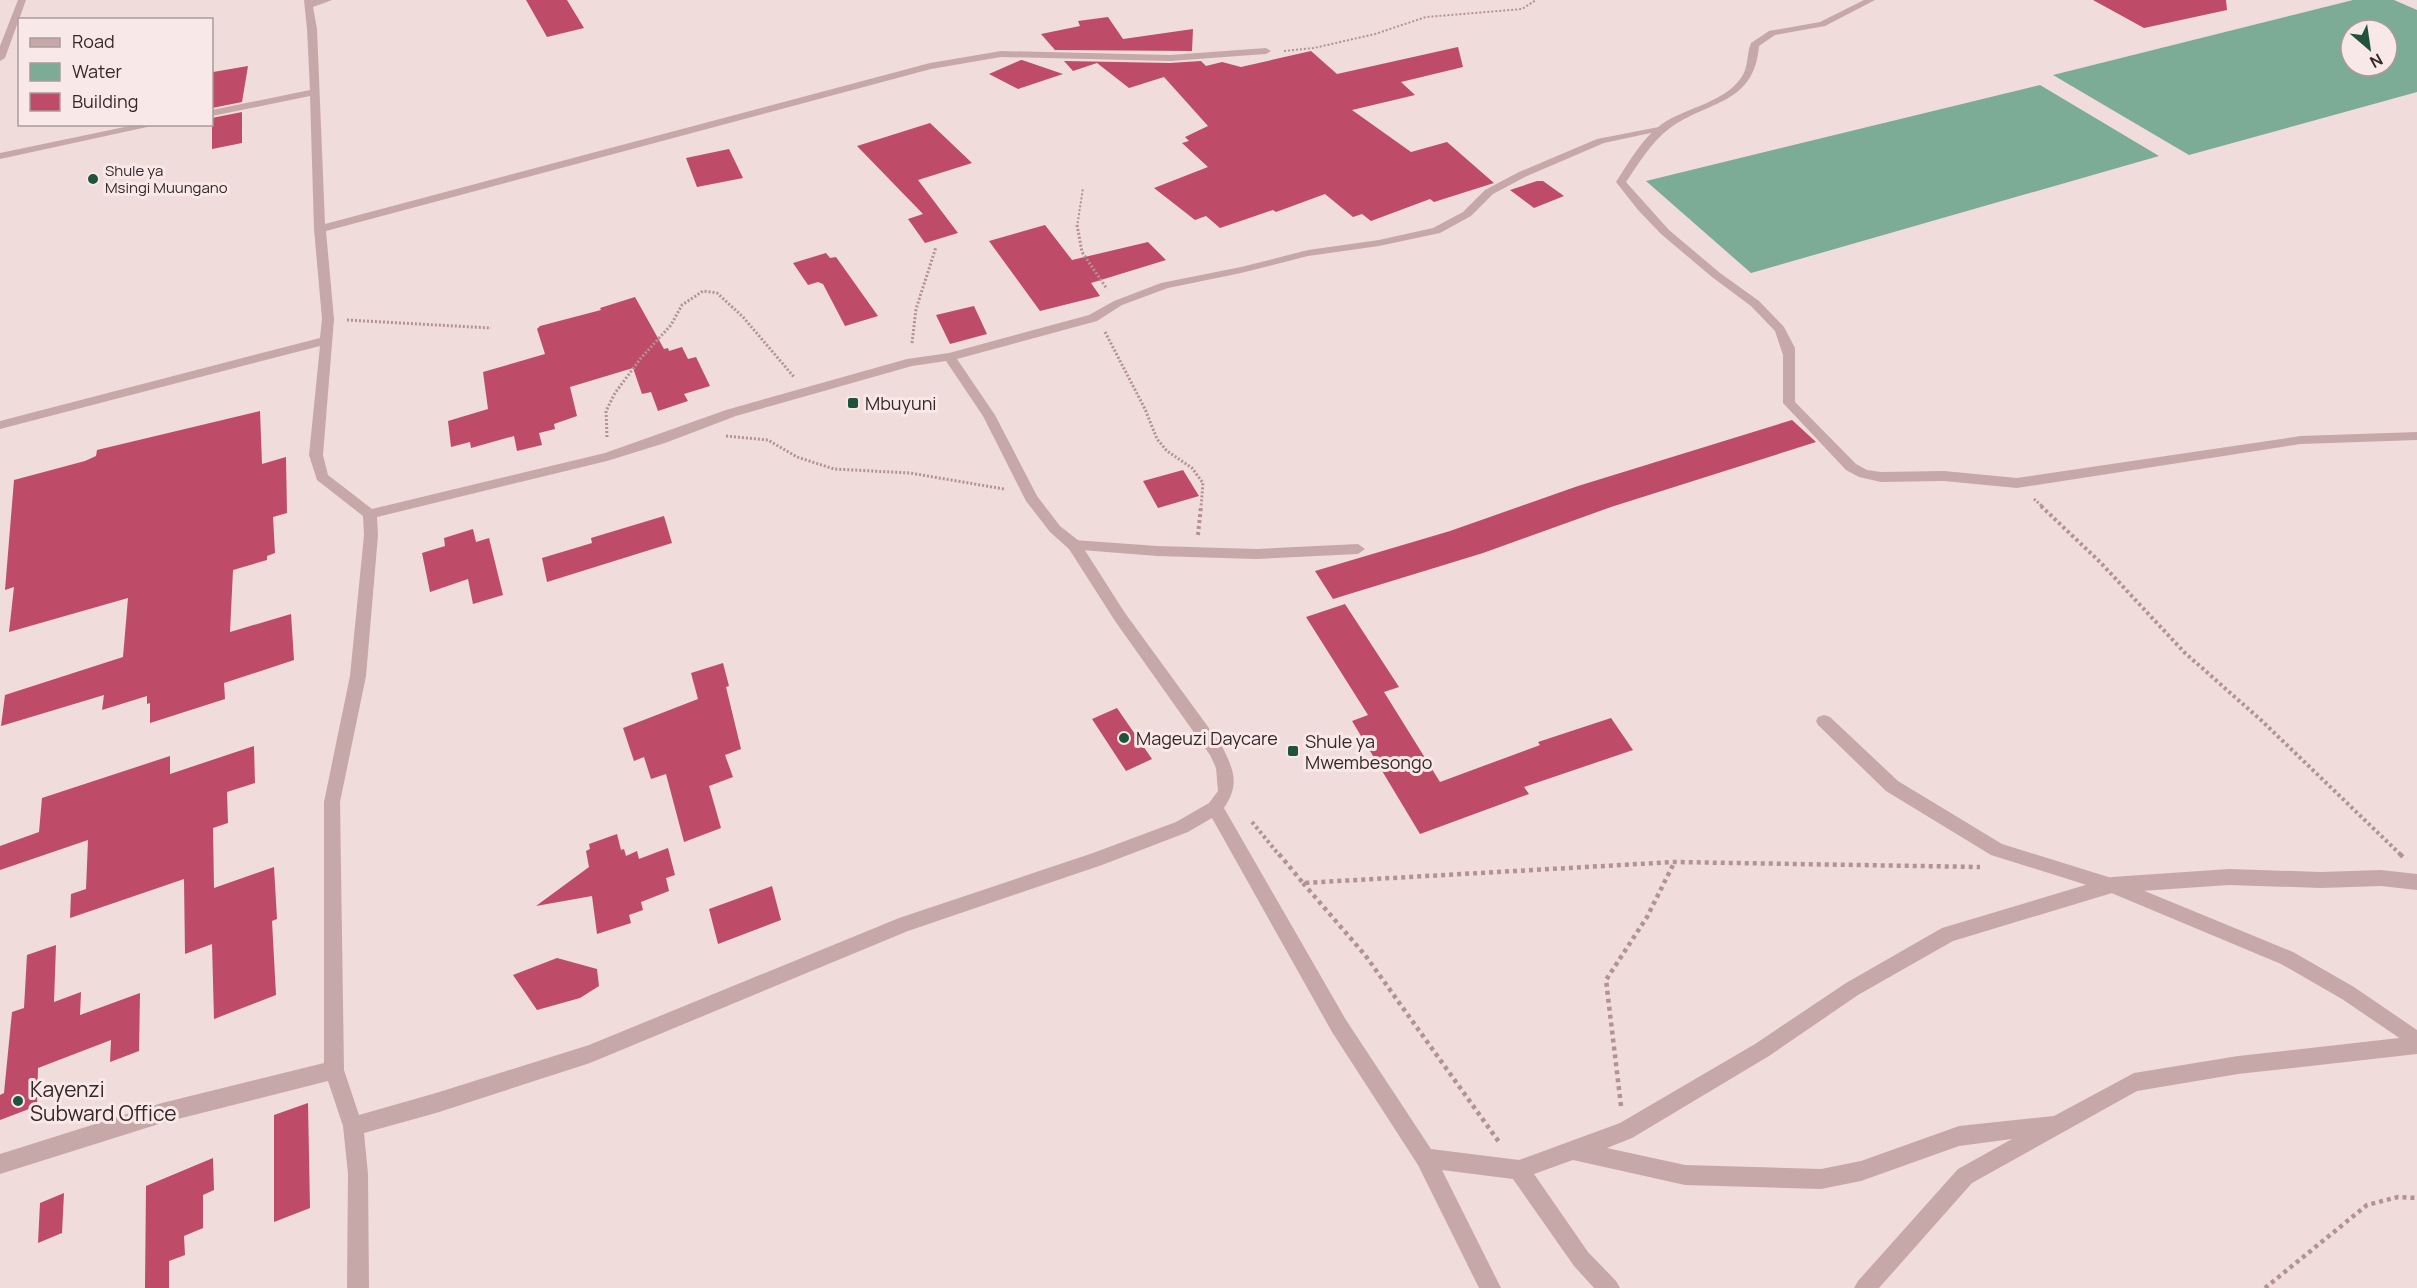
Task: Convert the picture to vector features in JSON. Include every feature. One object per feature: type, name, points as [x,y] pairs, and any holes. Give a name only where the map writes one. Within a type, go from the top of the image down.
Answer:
[{"type":"street","points":[[0,58],[22,0]]},
{"type":"street","points":[[328,0],[308,2],[312,29],[320,229],[328,319],[316,455],[322,477],[370,514],[371,534],[358,676],[332,802],[334,1070],[353,1126],[358,1174],[358,1288]]},
{"type":"street","points":[[1871,0],[1822,24],[1772,33],[1754,45],[1753,70],[1740,88],[1665,127],[1645,143],[1621,182],[1635,202],[1689,253],[1780,327],[1790,353],[1788,400],[1805,422],[1851,466],[1872,476],[1944,476],[2017,483],[2301,440],[2417,436]]},
{"type":"street","points":[[320,229],[717,125],[930,66],[968,58],[1001,54],[1170,58],[1266,51]]},
{"type":"street","points":[[213,113],[314,92]]},
{"type":"street","points":[[0,156],[146,126]]},
{"type":"street","points":[[370,514],[607,457],[660,440],[730,413],[806,391],[911,362],[949,357],[1093,318],[1119,303],[1165,285],[1241,270],[1308,253],[1379,243],[1436,231],[1467,214],[1489,192],[1523,174],[1601,141],[1665,127]]},
{"type":"street","points":[[0,424],[325,341]]},
{"type":"street","points":[[353,1126],[436,1103],[590,1054],[905,924],[1096,860],[1196,821],[1215,808],[1226,792],[1224,768],[1216,751],[1120,616],[1074,545],[1055,529],[1030,498],[989,415],[949,357]]},
{"type":"street","points":[[1074,545],[1256,554],[1358,549]]},
{"type":"street","points":[[1824,721],[1892,786],[1997,850],[2112,885],[2287,958],[2348,993],[2417,1043]]},
{"type":"street","points":[[1215,808],[1339,1026],[1425,1158],[1490,1288]]},
{"type":"street","points":[[1425,1158],[1518,1170],[1624,1131],[1762,1050],[1852,989],[1948,934],[2112,885],[2229,877],[2321,880],[2381,878],[2417,882]]},
{"type":"street","points":[[1865,1288],[1965,1176],[2134,1082],[2238,1065],[2417,1043]]},
{"type":"street","points":[[0,1164],[162,1113],[334,1070]]},
{"type":"street","points":[[1573,1150],[1685,1175],[1821,1179],[1861,1171],[1959,1136],[2060,1123]]},
{"type":"street","points":[[1518,1170],[1581,1259],[1609,1288]]},
{"type":"path","points":[[1266,51],[1314,48],[1383,32],[1426,17],[1522,9],[1536,0]]},
{"type":"path","points":[[1083,188],[1076,242],[1087,262],[1119,303]]},
{"type":"path","points":[[911,362],[916,309],[936,248]]},
{"type":"path","points":[[607,457],[606,411],[615,393],[641,358],[671,325],[682,305],[698,293],[707,291],[717,293],[743,318],[806,391]]},
{"type":"path","points":[[1093,318],[1118,356],[1157,439],[1167,451],[1192,468],[1203,483],[1198,551]]},
{"type":"path","points":[[328,319],[491,328]]},
{"type":"path","points":[[720,436],[759,438],[797,457],[834,469],[932,476],[995,486],[1030,498]]},
{"type":"path","points":[[2017,483],[2100,562],[2184,652],[2262,721],[2409,862]]},
{"type":"path","points":[[1226,792],[1365,955],[1518,1170]]},
{"type":"path","points":[[1303,883],[1674,862],[1985,867]]},
{"type":"path","points":[[1624,1131],[1605,980],[1647,917],[1674,862]]},
{"type":"path","points":[[2265,1288],[2367,1205],[2398,1197],[2417,1198]]},
{"type":"water","points":[[2353,0],[2394,0],[2417,10],[2417,92],[2189,155],[2053,75]]},
{"type":"water","points":[[2040,85],[2159,156],[1751,273],[1646,181]]},
{"type":"building","points":[[526,0],[567,0],[584,28],[547,37]]},
{"type":"building","points":[[2093,0],[2226,0],[2227,10],[2144,28]]},
{"type":"building","points":[[1108,17],[1123,39],[1193,29],[1192,51],[1055,50],[1041,34],[1080,26],[1078,21]]},
{"type":"building","points":[[1458,47],[1463,67],[1401,82],[1415,95],[1352,110],[1411,152],[1447,142],[1494,183],[1434,202],[1430,199],[1371,221],[1362,214],[1353,217],[1325,194],[1276,212],[1273,210],[1220,228],[1206,216],[1195,220],[1154,188],[1208,167],[1182,143],[1189,141],[1185,137],[1208,126],[1164,77],[1129,88],[1097,63],[1073,71],[1064,61],[1170,63],[1201,61],[1206,66],[1222,62],[1241,67],[1311,51],[1337,74]]},
{"type":"building","points":[[1021,60],[1063,74],[1018,89],[989,74]]},
{"type":"building","points":[[248,66],[242,102],[213,108],[213,72]]},
{"type":"building","points":[[242,112],[242,143],[212,149],[213,118]]},
{"type":"building","points":[[930,123],[972,163],[918,180],[958,233],[925,243],[908,219],[923,214],[857,146]]},
{"type":"building","points":[[729,149],[743,178],[697,187],[686,158]]},
{"type":"building","points":[[1543,181],[1564,196],[1534,208],[1510,190]]},
{"type":"building","points":[[1045,225],[1072,260],[1148,242],[1166,260],[1091,283],[1100,296],[1040,311],[989,241]]},
{"type":"building","points":[[826,253],[830,258],[836,257],[878,316],[845,326],[823,284],[818,282],[808,285],[793,263]]},
{"type":"building","points":[[635,297],[664,349],[668,348],[669,351],[682,347],[688,359],[696,357],[710,386],[684,394],[688,401],[658,411],[651,392],[642,394],[633,368],[570,387],[577,416],[554,424],[555,429],[539,433],[542,445],[517,451],[514,436],[471,448],[470,442],[451,447],[448,421],[488,409],[483,372],[545,354],[537,329],[540,326],[601,310],[600,308]]},
{"type":"building","points":[[974,306],[987,334],[950,344],[936,315]]},
{"type":"building","points":[[260,411],[262,464],[286,457],[287,513],[273,517],[275,553],[267,556],[267,560],[233,570],[230,632],[291,614],[294,660],[224,683],[225,699],[150,723],[150,703],[147,704],[147,696],[102,710],[104,695],[1,726],[5,695],[123,657],[128,598],[9,632],[14,587],[5,590],[14,480],[85,461],[96,456],[97,450]]},
{"type":"building","points":[[1792,420],[1816,442],[1611,507],[1483,553],[1333,599],[1315,571],[1450,531],[1578,486]]},
{"type":"building","points":[[1183,470],[1199,496],[1158,508],[1143,481]]},
{"type":"building","points":[[664,516],[672,543],[547,582],[542,558],[592,543],[591,538]]},
{"type":"building","points":[[473,529],[476,542],[489,538],[503,595],[473,604],[468,579],[430,592],[422,553],[445,546],[444,538]]},
{"type":"building","points":[[1345,604],[1399,687],[1384,692],[1440,782],[1540,745],[1538,742],[1611,718],[1633,750],[1524,787],[1529,794],[1420,834],[1352,721],[1368,715],[1306,617]]},
{"type":"building","points":[[723,663],[729,686],[726,687],[741,749],[725,755],[733,777],[709,786],[721,828],[684,842],[666,774],[651,779],[644,757],[634,761],[623,728],[698,699],[691,673]]},
{"type":"building","points":[[1117,708],[1152,759],[1126,771],[1092,719]]},
{"type":"building","points":[[254,746],[255,783],[227,792],[228,823],[213,828],[214,888],[274,867],[277,919],[272,921],[276,995],[214,1019],[212,944],[185,954],[184,879],[70,918],[71,894],[86,889],[88,840],[0,870],[0,846],[39,832],[42,798],[170,756],[170,774]]},
{"type":"building","points":[[617,834],[621,850],[624,849],[626,856],[637,851],[639,859],[668,848],[675,875],[666,878],[669,891],[641,902],[643,910],[629,915],[631,923],[597,934],[592,896],[536,906],[589,867],[586,851],[590,849],[589,844]]},
{"type":"building","points":[[772,886],[781,920],[718,944],[709,909]]},
{"type":"building","points":[[56,945],[54,1002],[81,992],[80,1015],[140,993],[139,1051],[110,1062],[111,1040],[38,1068],[37,1106],[0,1120],[0,1095],[4,1093],[12,1012],[24,1008],[27,955]]},
{"type":"building","points":[[557,958],[597,969],[599,986],[580,998],[537,1010],[513,975]]},
{"type":"building","points":[[308,1103],[310,1208],[274,1222],[274,1115]]},
{"type":"building","points":[[213,1158],[214,1190],[203,1195],[203,1228],[184,1236],[185,1255],[169,1261],[169,1288],[145,1288],[146,1186]]},
{"type":"building","points":[[64,1193],[62,1233],[38,1243],[40,1203]]},
{"type":"place","name":"Shule ya Msingi Muungano","points":[[93,179]]},
{"type":"place","name":"Mbuyuni","points":[[853,403]]},
{"type":"place","name":"Mageuzi Daycare","points":[[1124,738]]},
{"type":"place","name":"Shule ya Mwembesongo","points":[[1293,751]]},
{"type":"place","name":"Kayenzi Subward Office","points":[[18,1101]]}]
